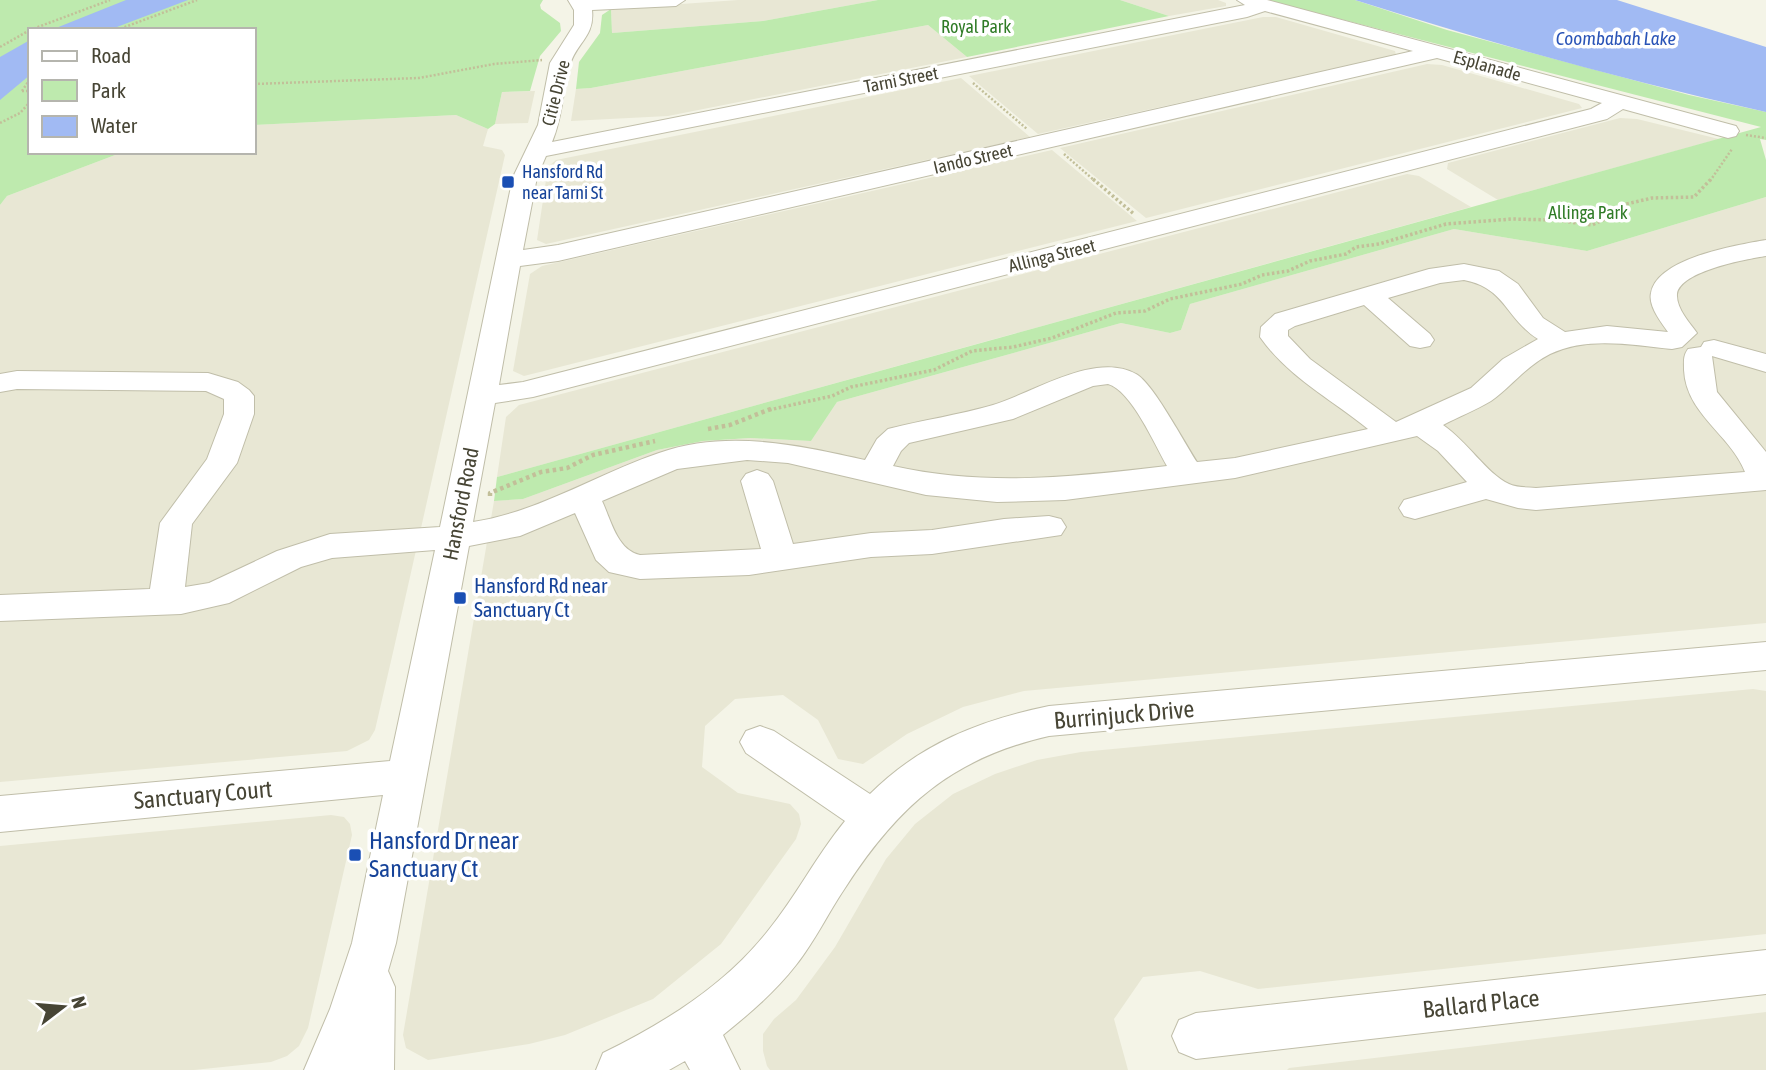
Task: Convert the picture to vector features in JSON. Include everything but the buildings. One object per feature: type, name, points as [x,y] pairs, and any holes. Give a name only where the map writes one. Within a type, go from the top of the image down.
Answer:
[{"type":"street","points":[[579,3],[676,0]]},
{"type":"street","name":"Citie Drive","points":[[539,150],[549,125],[560,63],[584,25],[579,3]]},
{"type":"street","name":"Tarni Street","points":[[539,150],[564,148],[1247,11],[1254,3]]},
{"type":"street","name":"Esplanade","points":[[1254,3],[1728,131]]},
{"type":"street","name":"Iando Street","points":[[508,260],[558,253],[1437,52]]},
{"type":"street","name":"Allinga Street","points":[[482,396],[523,391],[1153,231],[1599,114],[1618,103]]},
{"type":"street","name":"Hansford Road","points":[[328,1070],[353,1012],[374,943],[406,776],[469,536],[482,396],[525,177],[539,150]]},
{"type":"street","points":[[1421,424],[1450,445],[1488,487],[1505,496],[1536,499],[1761,481],[1758,462],[1712,411],[1701,390],[1692,344],[1666,303],[1664,292],[1667,284],[1683,272],[1733,253],[1766,248]]},
{"type":"street","points":[[1391,434],[1370,414],[1315,379],[1286,354],[1274,337],[1275,327],[1285,320],[1438,275],[1464,272],[1490,277],[1509,290],[1521,311],[1533,324],[1560,341]]},
{"type":"street","points":[[1370,297],[1420,340]]},
{"type":"street","points":[[0,608],[166,602],[217,594],[289,559],[330,547],[469,536],[508,528],[670,460],[734,451],[788,453],[926,484],[997,491],[1065,489],[1235,468],[1391,434],[1421,424],[1481,394],[1513,365],[1540,348],[1560,341],[1606,334],[1692,344],[1766,363]]},
{"type":"street","points":[[874,472],[888,446],[899,436],[1002,412],[1086,379],[1108,375],[1127,380],[1140,395],[1188,474]]},
{"type":"street","points":[[0,383],[17,380],[208,382],[228,388],[239,396],[239,414],[220,463],[176,523],[166,602]]},
{"type":"street","points":[[757,481],[781,559]]},
{"type":"street","points":[[1415,508],[1488,487]]},
{"type":"street","points":[[584,496],[608,552],[629,566],[736,564],[862,547],[932,542],[1004,530],[1049,527]]},
{"type":"street","name":"Burrinjuck Drive","points":[[620,1070],[705,1051],[797,929],[828,876],[871,817],[895,792],[942,759],[995,733],[1023,725],[1766,656]]},
{"type":"street","points":[[760,742],[871,817]]},
{"type":"street","name":"Sanctuary Court","points":[[0,814],[406,776]]},
{"type":"street","name":"Hansford Road","points":[[370,1070],[374,943]]},
{"type":"street","name":"Ballard Place","points":[[1196,1036],[1766,972]]},
{"type":"path","points":[[35,28],[110,0]]},
{"type":"path","points":[[122,28],[197,0]]},
{"type":"path","points":[[0,47],[28,31]]},
{"type":"path","points":[[256,84],[419,78],[494,64],[547,60]]},
{"type":"path","points":[[956,69],[1153,231]]},
{"type":"path","points":[[28,81],[22,91],[28,91]]},
{"type":"path","points":[[0,123],[20,113],[28,104]]},
{"type":"path","points":[[701,430],[730,425],[775,407],[832,396],[851,387],[934,370],[972,351],[1013,347],[1052,338],[1116,313],[1145,311],[1170,299],[1242,284],[1262,275],[1288,271],[1310,261],[1346,254],[1356,247],[1379,244],[1446,224],[1512,219],[1555,220],[1592,225],[1609,218],[1622,205],[1652,198],[1694,197],[1706,186],[1740,134],[1728,131]]},
{"type":"path","points":[[469,536],[490,493],[541,472],[567,468],[593,455],[660,440]]},
{"type":"shaded area","points":[[738,0],[878,0],[763,21],[612,33],[611,9]]},
{"type":"shaded area","points":[[1120,0],[1218,0],[1226,3],[1226,6],[1169,16]]},
{"type":"shaded area","points":[[1263,17],[1276,17],[1395,51],[1396,55],[1038,134],[969,76]]},
{"type":"shaded area","points":[[928,25],[967,57],[668,116],[571,121],[576,89]]},
{"type":"shaded area","points":[[1427,64],[1442,65],[1579,104],[1582,108],[1146,218],[1060,148]]},
{"type":"shaded area","points":[[961,78],[1030,137],[546,244],[537,240],[548,167],[556,160]]},
{"type":"shaded area","points":[[535,91],[528,123],[495,124],[502,92]]},
{"type":"shaded area","points":[[456,115],[488,129],[483,146],[502,150],[505,155],[375,730],[369,740],[347,751],[0,782],[0,205],[7,196],[118,154],[256,154],[256,125]]},
{"type":"shaded area","points":[[1620,118],[1637,119],[1719,139],[1498,200],[1447,169],[1448,163]]},
{"type":"shaded area","points":[[1052,150],[1137,221],[524,376],[513,371],[530,274],[542,266]]},
{"type":"shaded area","points":[[1407,174],[1419,176],[1471,207],[497,477],[506,417],[519,405]]},
{"type":"shaded area","points":[[1766,197],[1766,623],[1024,691],[963,707],[907,734],[863,764],[838,759],[818,720],[783,695],[735,699],[705,726],[702,767],[738,793],[790,804],[799,814],[801,824],[796,839],[721,944],[653,999],[565,1035],[529,1044],[428,1060],[406,1048],[403,1035],[494,501],[523,499],[657,450],[703,441],[750,438],[811,441],[837,402],[1121,323],[1170,333],[1181,330],[1190,304],[1454,229],[1587,251]]},
{"type":"shaded area","points":[[1753,689],[1766,691],[1766,934],[1258,989],[1200,971],[1143,977],[1114,1019],[1128,1070],[770,1070],[767,1066],[763,1051],[763,1034],[774,1019],[796,1000],[835,947],[886,859],[915,824],[953,794],[995,774],[1037,760],[1081,752]]},
{"type":"shaded area","points":[[331,815],[344,817],[350,824],[352,835],[308,1028],[299,1046],[287,1056],[271,1062],[194,1070],[0,1070],[0,846]]},
{"type":"shaded area","points":[[1766,1012],[1766,1070],[1287,1070],[1289,1068]]},
{"type":"green space","points":[[0,0],[543,0],[541,9],[560,23],[561,31],[540,56],[530,91],[502,92],[495,124],[488,129],[456,115],[256,125],[256,28],[28,28],[28,154],[118,154],[7,196],[0,205]]},
{"type":"green space","name":"Royal Park","points":[[878,0],[1120,0],[1169,16],[967,57],[928,25],[576,89],[579,62],[600,33],[602,15],[611,9],[612,33],[763,21]]},
{"type":"green space","name":"Allinga Park","points":[[1266,0],[1355,0],[1447,30],[1689,95],[1766,112],[1766,140],[1760,139],[1766,160],[1766,197],[1587,251],[1454,229],[1190,304],[1181,330],[1170,333],[1121,323],[837,402],[811,441],[750,438],[703,441],[657,450],[523,499],[494,501],[497,477],[1761,127]]},
{"type":"water","points":[[126,0],[188,0],[114,28],[56,28]]},
{"type":"water","name":"Coombabah Lake","points":[[1355,0],[1617,0],[1766,47],[1766,112],[1559,60]]},
{"type":"water","points":[[28,41],[28,77],[0,100],[0,57]]},
{"type":"place","name":"Hansford Rd near Tarni St","points":[[508,182]]},
{"type":"place","name":"Hansford Rd near Sanctuary Ct","points":[[460,598]]},
{"type":"place","name":"Hansford Dr near Sanctuary Ct","points":[[355,855]]}]
